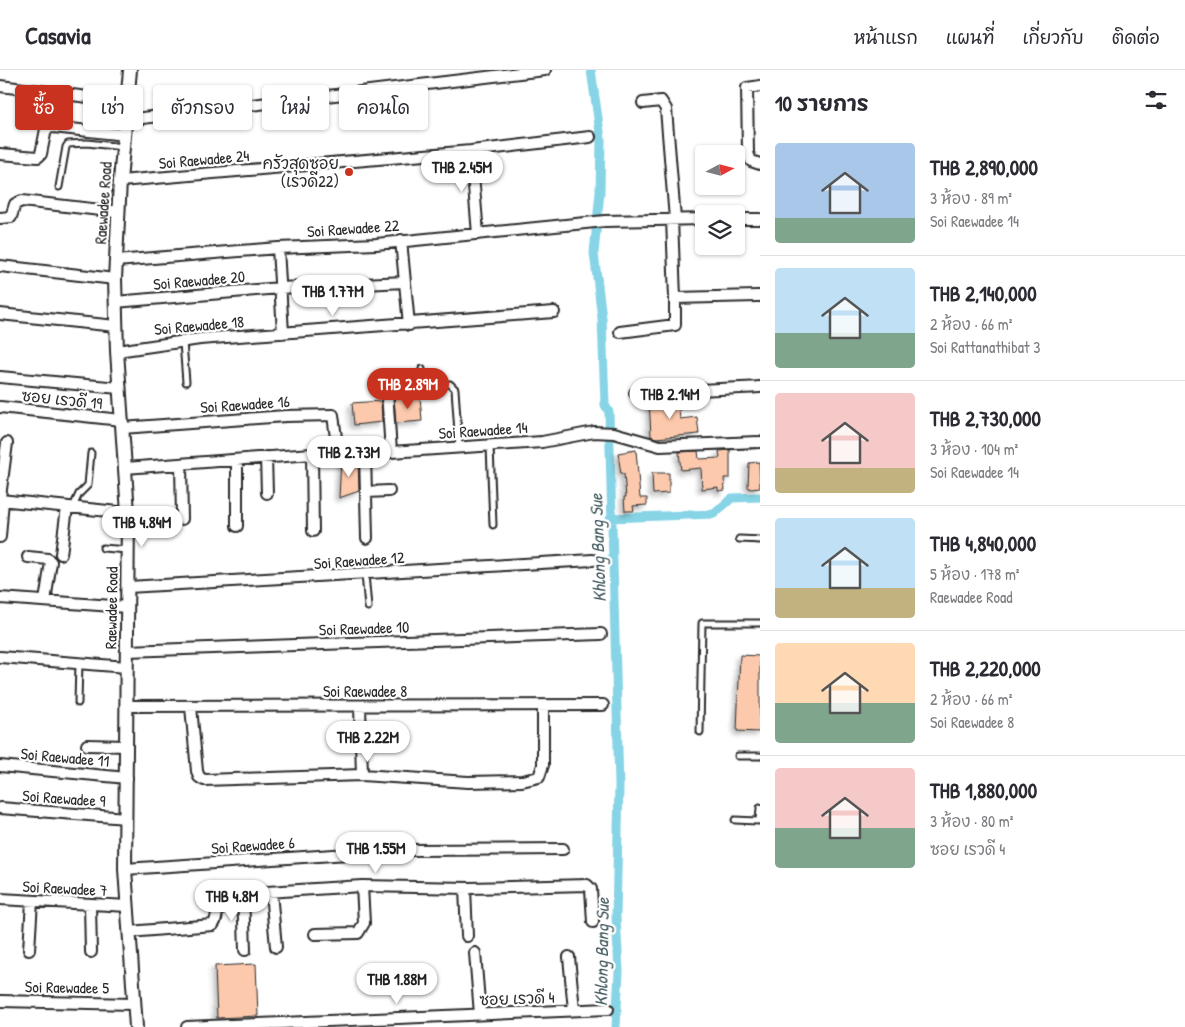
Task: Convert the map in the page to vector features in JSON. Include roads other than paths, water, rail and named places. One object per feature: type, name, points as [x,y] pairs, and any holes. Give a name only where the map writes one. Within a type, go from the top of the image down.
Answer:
[{"type":"street","name":"Raewadee Road","points":[[129,85],[130,70]]},
{"type":"street","points":[[143,118],[545,70]]},
{"type":"street","points":[[0,86],[83,96]]},
{"type":"street","points":[[760,86],[747,88],[748,153],[751,161],[760,164]]},
{"type":"street","points":[[620,332],[675,326],[673,219],[666,109],[661,101],[643,103]]},
{"type":"street","points":[[0,154],[38,158],[41,154],[46,129],[53,127],[124,141]]},
{"type":"street","name":"Raewadee Road","points":[[125,130],[120,181],[115,279],[119,388],[128,513],[125,869],[136,1027]]},
{"type":"street","name":"Soi Raewadee 24","points":[[120,181],[471,151],[590,137]]},
{"type":"street","points":[[471,151],[478,234]]},
{"type":"street","points":[[0,218],[10,217],[15,204],[22,201],[118,212]]},
{"type":"street","name":"Soi Raewadee 22","points":[[116,261],[478,234],[605,221],[695,219]]},
{"type":"street","points":[[745,219],[760,219]]},
{"type":"street","points":[[401,240],[409,325]]},
{"type":"street","points":[[278,248],[283,332]]},
{"type":"street","points":[[0,266],[115,279]]},
{"type":"street","name":"Soi Raewadee 20","points":[[116,302],[280,288],[405,282]]},
{"type":"street","points":[[675,298],[760,296]]},
{"type":"street","name":"Soi Raewadee 18","points":[[117,351],[183,341],[283,332],[409,325],[554,312]]},
{"type":"street","points":[[0,314],[116,326]]},
{"type":"street","points":[[0,377],[119,388]]},
{"type":"street","points":[[635,394],[760,387]]},
{"type":"street","points":[[386,391],[391,452]]},
{"type":"street","name":"ซอย เรวดี 19","points":[[0,407],[121,424]]},
{"type":"street","name":"Soi Raewadee 16","points":[[121,424],[333,415],[338,453]]},
{"type":"street","name":"Soi Raewadee 14","points":[[125,468],[312,454],[391,452],[542,442],[602,432],[614,432],[660,446],[760,442]]},
{"type":"street","points":[[0,537],[1,499],[7,443]]},
{"type":"street","points":[[365,452],[367,538]]},
{"type":"street","points":[[312,454],[313,531]]},
{"type":"street","points":[[266,457],[267,493]]},
{"type":"street","points":[[237,460],[237,526]]},
{"type":"street","points":[[181,464],[182,519]]},
{"type":"street","points":[[367,492],[389,491]]},
{"type":"street","points":[[1,499],[128,513]]},
{"type":"street","points":[[61,554],[70,507]]},
{"type":"street","points":[[28,556],[48,559],[51,562],[45,601]]},
{"type":"street","name":"Soi Raewadee 12","points":[[128,587],[593,560]]},
{"type":"street","points":[[0,598],[127,607]]},
{"type":"street","name":"Soi Raewadee 10","points":[[127,651],[601,634]]},
{"type":"street","points":[[0,657],[127,667]]},
{"type":"street","name":"Soi Raewadee 8","points":[[127,706],[603,705]]},
{"type":"street","points":[[360,706],[362,775]]},
{"type":"street","points":[[191,707],[197,771],[199,777],[204,780],[362,775],[468,782],[536,778],[541,774],[543,706]]},
{"type":"street","points":[[87,745],[127,746]]},
{"type":"street","name":"Soi Raewadee 11","points":[[0,766],[126,778]]},
{"type":"street","name":"Soi Raewadee 9","points":[[0,808],[126,818]]},
{"type":"street","name":"Soi Raewadee 6","points":[[125,869],[409,850],[563,849]]},
{"type":"street","points":[[129,932],[213,924],[216,921],[219,897],[243,893],[362,886],[465,888],[588,885],[591,889],[593,922]]},
{"type":"street","points":[[315,934],[358,933],[364,923],[362,886]]},
{"type":"street","points":[[465,888],[467,936]]},
{"type":"street","points":[[271,892],[276,947]]},
{"type":"street","points":[[243,893],[245,950]]},
{"type":"street","name":"Soi Raewadee 7","points":[[0,899],[128,906]]},
{"type":"street","points":[[29,950],[32,901]]},
{"type":"street","points":[[90,904],[91,952]]},
{"type":"street","points":[[476,953],[480,1014]]},
{"type":"street","points":[[569,957],[574,1010]]},
{"type":"street","name":"Soi Raewadee 5","points":[[0,1001],[134,1004]]},
{"type":"street","name":"ซอย เรวดี 4","points":[[187,1027],[608,1009]]},
{"type":"lane","points":[[59,187],[68,144],[124,141]]},
{"type":"lane","points":[[183,341],[186,382]]},
{"type":"lane","points":[[422,369],[424,384],[431,386],[450,384],[455,388],[460,447]]},
{"type":"lane","points":[[490,445],[493,525]]},
{"type":"lane","points":[[70,507],[88,485],[91,454]]},
{"type":"lane","points":[[739,539],[760,540]]},
{"type":"lane","points":[[103,548],[128,550]]},
{"type":"lane","points":[[365,574],[368,608]]},
{"type":"lane","points":[[700,732],[702,623],[760,623]]},
{"type":"lane","points":[[78,703],[79,663]]},
{"type":"lane","points":[[738,756],[760,756]]},
{"type":"lane","points":[[736,820],[759,821],[760,808]]},
{"type":"waterway","name":"Khlong Bang Sue","points":[[591,70],[601,139],[600,192],[594,253],[602,318],[605,405],[609,412],[619,786],[616,917],[619,971],[616,1027]]},
{"type":"waterway","points":[[610,518],[714,514],[732,498],[760,497]]},
{"type":"place","name":"ครัวสุดซอย (เรวดี22)","points":[[349,172]]}]
